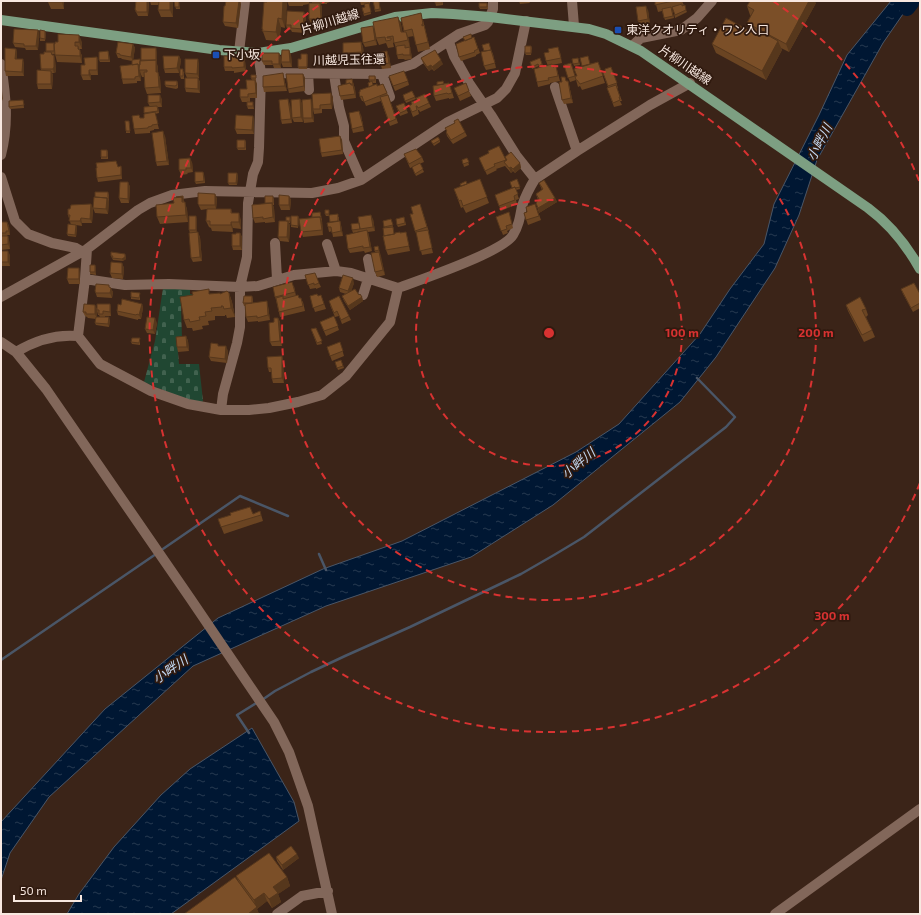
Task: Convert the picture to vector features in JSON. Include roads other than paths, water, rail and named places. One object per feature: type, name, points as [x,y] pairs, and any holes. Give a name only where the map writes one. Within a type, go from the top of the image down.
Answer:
[{"type":"main road","name":"片柳川越線","points":[[1,20],[219,50],[258,53],[291,48],[395,17],[432,13],[490,17],[574,26],[606,34],[641,51],[690,83],[884,220],[914,257],[920,269]]},
{"type":"street","points":[[240,52],[246,1]]},
{"type":"street","points":[[490,17],[493,9],[493,1]]},
{"type":"street","points":[[572,1],[574,26]]},
{"type":"street","points":[[632,46],[641,38],[681,30],[689,25],[712,1]]},
{"type":"street","name":"川越児玉往還","points":[[261,73],[382,74],[413,64],[449,42],[459,34],[485,25],[490,17]]},
{"type":"street","points":[[1,297],[85,250],[127,217],[161,198],[195,191],[312,193],[338,188],[362,180],[448,122],[497,98],[512,81],[526,21]]},
{"type":"street","points":[[449,42],[454,56],[469,83],[516,155],[536,179]]},
{"type":"street","points":[[221,410],[223,394],[240,327],[240,287],[247,257],[248,203],[258,162],[261,73],[258,53]]},
{"type":"street","points":[[1,64],[7,123],[1,155]]},
{"type":"street","points":[[308,73],[309,90]]},
{"type":"street","points":[[334,74],[339,107],[344,126],[344,141],[362,180]]},
{"type":"street","points":[[382,74],[390,98]]},
{"type":"street","points":[[85,279],[125,285],[169,284],[240,287],[258,286],[294,275],[336,271],[351,273],[398,288],[469,261],[506,243],[518,228],[522,206],[531,185],[536,179],[576,151],[690,83]]},
{"type":"street","points":[[555,87],[576,151]]},
{"type":"street","points":[[1,177],[15,221],[28,234],[52,243],[85,250]]},
{"type":"street","points":[[275,243],[277,280]]},
{"type":"street","points":[[327,244],[336,271]]},
{"type":"street","points":[[85,250],[85,279],[78,336],[100,364],[118,375],[151,391],[188,404],[221,410],[269,408],[322,395],[346,376],[390,322],[398,288]]},
{"type":"street","points":[[363,295],[370,279],[368,259]]},
{"type":"street","points":[[16,352],[30,344],[48,339],[78,336]]},
{"type":"street","points":[[1,342],[16,352],[46,389],[246,680],[284,739],[308,806],[332,914]]},
{"type":"street","points":[[775,914],[920,809]]},
{"type":"street","points":[[277,914],[302,896],[328,891]]},
{"type":"water","points":[[891,1],[912,1],[883,43],[817,160],[799,215],[775,268],[716,357],[680,402],[553,505],[471,557],[326,606],[193,666],[49,797],[10,853],[1,880],[1,822],[105,709],[218,618],[323,569],[402,541],[576,452],[619,424],[700,334],[730,289],[764,244],[774,204],[819,115],[847,55]]},
{"type":"water","points":[[252,728],[294,802],[299,821],[171,914],[67,914],[79,894],[114,847],[161,795],[190,769]]},
{"type":"waterway","name":"小畔川","points":[[907,8],[911,3]]},
{"type":"waterway","points":[[262,700],[275,691],[311,672],[521,574],[584,537],[726,427],[735,417],[697,378]]},
{"type":"waterway","points":[[160,551],[240,496],[288,516]]},
{"type":"waterway","points":[[1,660],[156,554]]},
{"type":"waterway","points":[[319,554],[326,570]]},
{"type":"waterway","points":[[249,733],[237,715],[258,702]]},
{"type":"place","name":"東洋クオリティ・ワン入口","points":[[618,30]]},
{"type":"place","name":"下小坂","points":[[216,55]]}]
